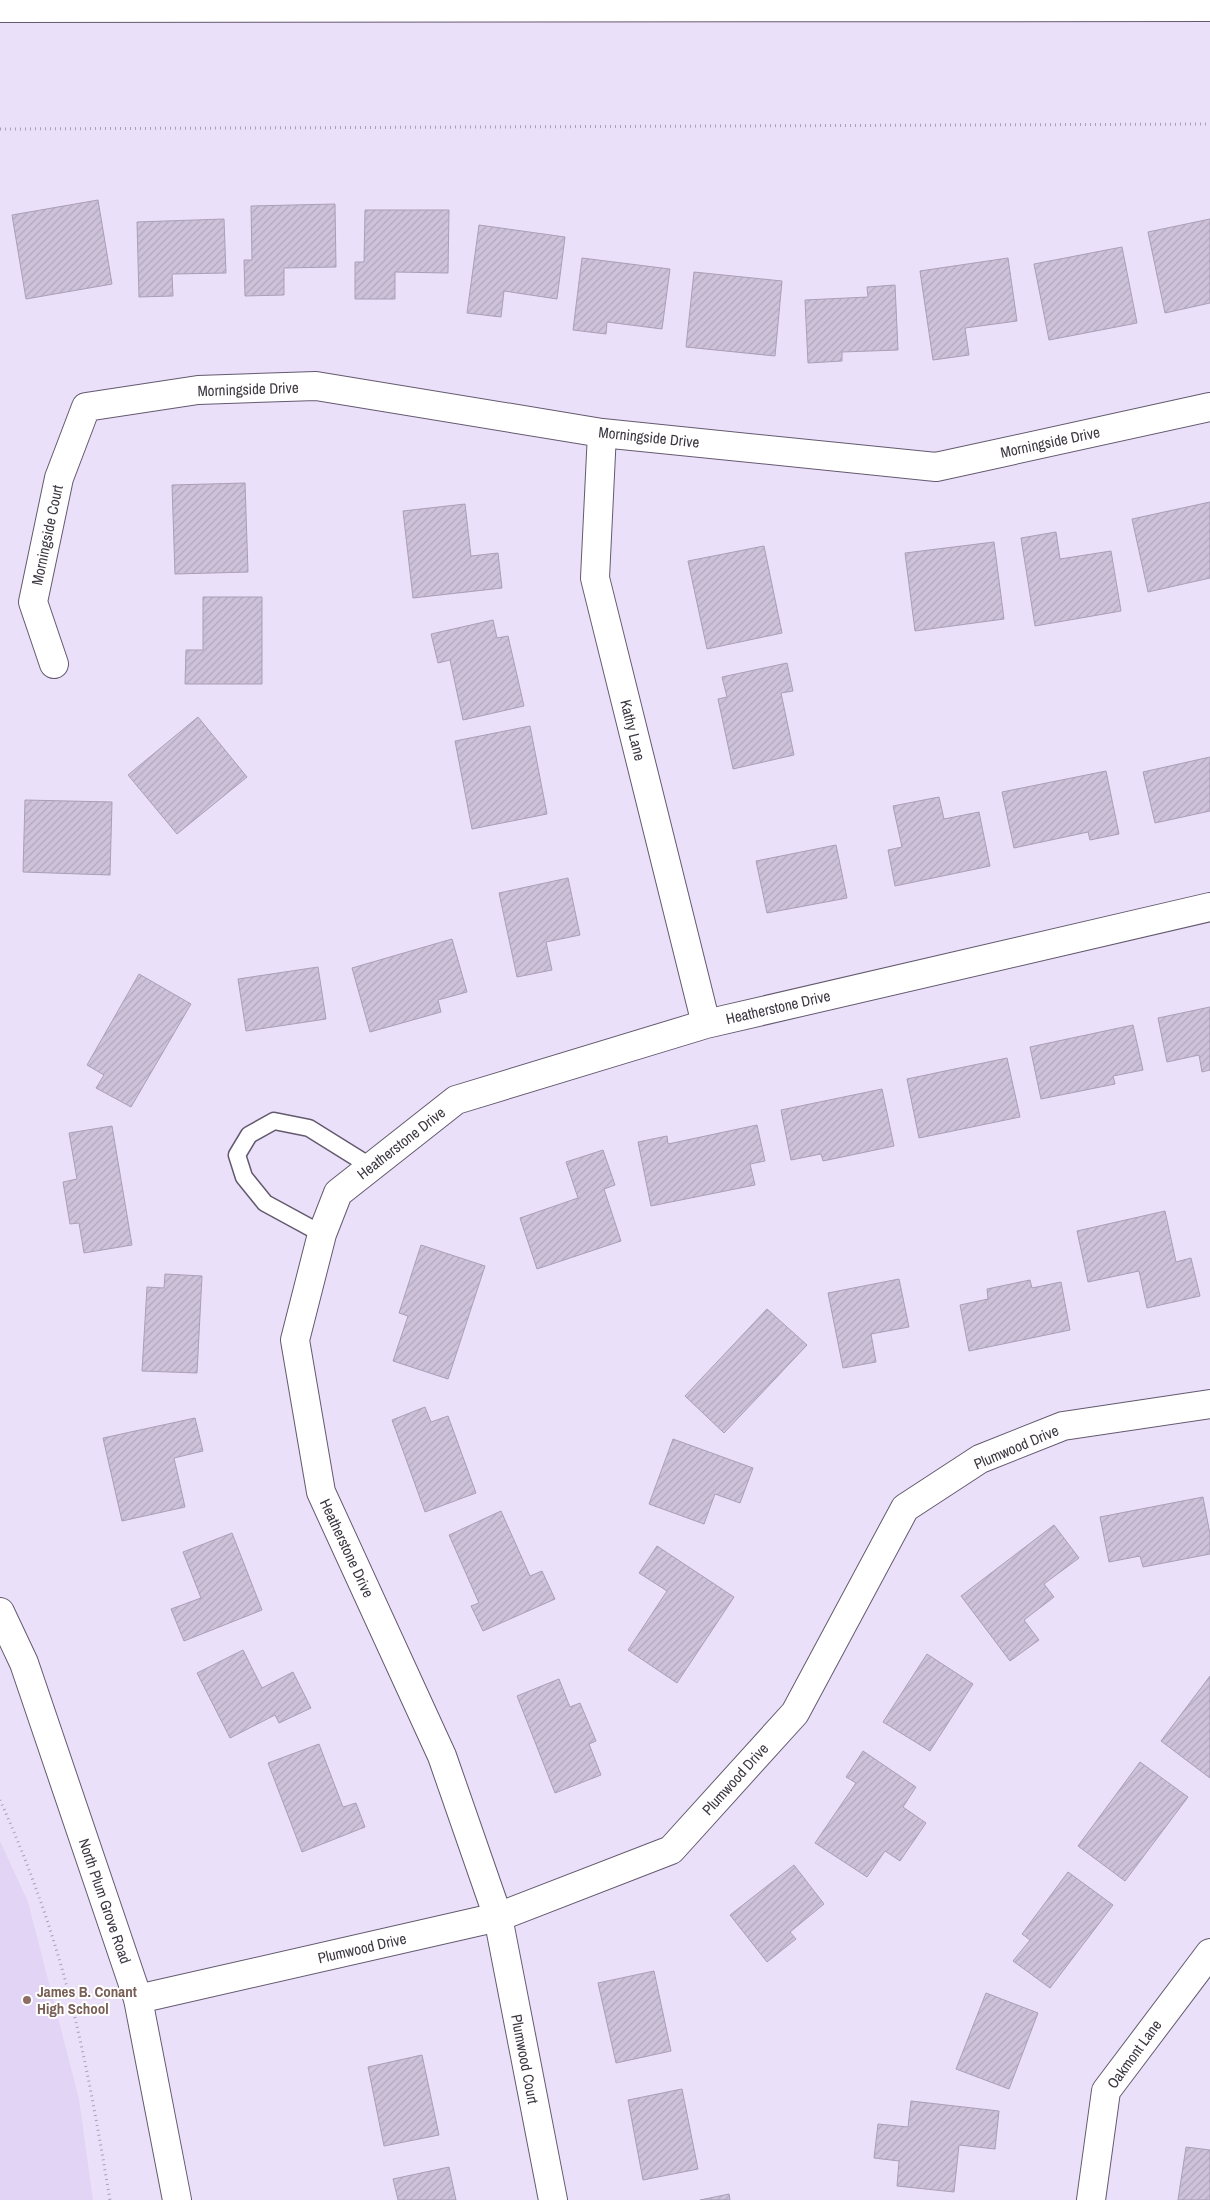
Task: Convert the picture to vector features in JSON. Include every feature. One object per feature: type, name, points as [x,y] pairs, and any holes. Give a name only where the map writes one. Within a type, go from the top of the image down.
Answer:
[{"type":"street","points":[[0,8],[1210,8]]},
{"type":"street","name":"Morningside Drive","points":[[86,407],[198,390],[316,386],[602,432],[936,467],[1210,406]]},
{"type":"street","name":"Morningside Court","points":[[54,664],[33,602],[60,478],[86,407]]},
{"type":"street","name":"Kathy Lane","points":[[602,432],[595,578],[706,1024]]},
{"type":"street","name":"Heatherstone Drive","points":[[498,1917],[442,1756],[322,1492],[295,1340],[322,1234],[338,1193],[456,1100],[706,1024],[1210,907]]},
{"type":"street","name":"Plumwood Drive","points":[[138,1999],[498,1917],[671,1850],[795,1713],[905,1508],[980,1459],[1063,1426],[1210,1404]]},
{"type":"street","name":"North Plum Grove Road","points":[[0,1612],[24,1663],[138,1999],[177,2200]]},
{"type":"street","name":"Plumwood Court","points":[[498,1917],[552,2200]]},
{"type":"street","name":"Oakmont Lane","points":[[1092,2200],[1106,2091],[1210,1952]]},
{"type":"lane","points":[[322,1234],[265,1203],[244,1177],[237,1155],[249,1135],[274,1121],[309,1128],[370,1166]]},
{"type":"path","points":[[0,129],[1210,124]]},
{"type":"path","points":[[0,1800],[20,1845],[67,1986],[90,2086],[110,2200]]},
{"type":"shaded area","name":"James B. Conant High School","points":[[0,1841],[28,1902],[79,2099],[93,2200],[0,2200]]},
{"type":"building","points":[[98,200],[112,284],[26,299],[12,215]]},
{"type":"building","points":[[335,204],[336,267],[284,268],[284,295],[245,296],[244,260],[252,260],[251,206]]},
{"type":"building","points":[[365,210],[449,210],[448,273],[395,272],[395,299],[355,299],[355,262],[364,262]]},
{"type":"building","points":[[224,219],[226,273],[172,274],[173,296],[139,297],[137,222]]},
{"type":"building","points":[[1210,219],[1210,303],[1165,313],[1148,232]]},
{"type":"building","points":[[479,225],[565,237],[557,299],[504,291],[501,317],[467,313]]},
{"type":"building","points":[[1122,247],[1137,323],[1049,340],[1034,264]]},
{"type":"building","points":[[582,258],[670,269],[662,329],[607,322],[606,334],[573,330]]},
{"type":"building","points":[[1008,258],[1017,321],[965,328],[969,355],[933,360],[920,271]]},
{"type":"building","points":[[694,272],[782,281],[775,356],[686,347]]},
{"type":"building","points":[[895,285],[898,350],[842,352],[842,361],[808,363],[805,300],[868,297],[867,287]]},
{"type":"building","points":[[245,483],[248,572],[175,574],[172,485]]},
{"type":"building","points":[[1210,502],[1210,578],[1148,592],[1132,519]]},
{"type":"building","points":[[465,504],[471,556],[498,553],[502,588],[413,598],[403,511]]},
{"type":"building","points":[[1056,532],[1060,559],[1111,551],[1121,611],[1035,626],[1021,538]]},
{"type":"building","points":[[994,542],[1004,619],[915,631],[905,553]]},
{"type":"building","points":[[764,546],[782,633],[707,649],[688,561]]},
{"type":"building","points":[[203,597],[262,597],[262,684],[185,684],[186,650],[203,650]]},
{"type":"building","points":[[493,620],[497,638],[508,636],[524,706],[463,720],[450,660],[438,663],[431,634]]},
{"type":"building","points":[[787,663],[793,691],[781,693],[794,755],[733,769],[718,699],[727,697],[722,677]]},
{"type":"building","points":[[198,717],[247,777],[177,834],[128,775]]},
{"type":"building","points":[[530,726],[547,814],[472,829],[455,741]]},
{"type":"building","points":[[1210,757],[1210,811],[1155,823],[1143,772]]},
{"type":"building","points":[[1106,771],[1119,834],[1090,840],[1088,832],[1014,848],[1002,792]]},
{"type":"building","points":[[939,797],[944,819],[979,812],[990,866],[895,886],[888,850],[902,847],[893,806]]},
{"type":"building","points":[[25,800],[112,802],[110,875],[23,872]]},
{"type":"building","points":[[836,845],[847,898],[767,913],[756,861]]},
{"type":"building","points":[[568,878],[580,935],[546,942],[552,970],[517,977],[499,893]]},
{"type":"building","points":[[452,939],[467,992],[438,1000],[441,1012],[370,1032],[352,968]]},
{"type":"building","points":[[318,967],[326,1019],[246,1031],[238,979]]},
{"type":"building","points":[[139,974],[191,1004],[131,1107],[96,1088],[104,1075],[87,1065]]},
{"type":"building","points":[[1210,1007],[1210,1070],[1202,1072],[1199,1055],[1167,1062],[1158,1018]]},
{"type":"building","points":[[1133,1025],[1143,1070],[1113,1076],[1115,1084],[1041,1099],[1030,1047]]},
{"type":"building","points":[[1007,1058],[1020,1117],[919,1138],[907,1079]]},
{"type":"building","points":[[882,1089],[894,1146],[823,1161],[821,1154],[791,1160],[781,1110]]},
{"type":"building","points":[[757,1125],[765,1161],[750,1164],[755,1185],[651,1206],[638,1142],[667,1136],[668,1144]]},
{"type":"building","points":[[112,1126],[132,1245],[84,1253],[79,1223],[70,1224],[63,1182],[77,1179],[69,1133]]},
{"type":"building","points":[[603,1150],[615,1185],[604,1189],[621,1241],[537,1269],[520,1218],[578,1198],[566,1162]]},
{"type":"building","points":[[1165,1211],[1176,1262],[1191,1258],[1200,1296],[1147,1308],[1139,1271],[1088,1282],[1077,1231]]},
{"type":"building","points":[[421,1245],[485,1266],[448,1379],[393,1361],[408,1316],[399,1313]]},
{"type":"building","points":[[165,1274],[202,1276],[197,1373],[142,1371],[147,1287],[164,1288]]},
{"type":"building","points":[[899,1279],[909,1327],[871,1334],[876,1362],[843,1368],[828,1293]]},
{"type":"building","points":[[1030,1280],[1032,1288],[1061,1282],[1070,1330],[969,1351],[960,1305],[988,1299],[987,1289]]},
{"type":"building","points":[[767,1309],[807,1345],[724,1433],[685,1396]]},
{"type":"building","points":[[425,1407],[431,1422],[448,1416],[476,1493],[425,1512],[392,1420]]},
{"type":"building","points":[[195,1418],[203,1451],[174,1458],[185,1507],[122,1521],[103,1438]]},
{"type":"building","points":[[673,1439],[753,1468],[740,1503],[715,1494],[704,1524],[649,1504]]},
{"type":"building","points":[[1203,1497],[1210,1534],[1210,1554],[1143,1567],[1140,1556],[1109,1562],[1100,1517]]},
{"type":"building","points":[[501,1511],[530,1576],[542,1571],[555,1599],[483,1631],[471,1606],[479,1603],[449,1535]]},
{"type":"building","points":[[1054,1525],[1079,1558],[1044,1584],[1054,1597],[1024,1620],[1039,1640],[1010,1661],[961,1596]]},
{"type":"building","points":[[232,1533],[262,1610],[184,1641],[171,1609],[201,1598],[183,1552]]},
{"type":"building","points":[[657,1546],[734,1597],[677,1683],[628,1650],[667,1591],[639,1573]]},
{"type":"building","points":[[243,1650],[262,1688],[293,1672],[311,1708],[279,1723],[275,1715],[230,1738],[197,1673]]},
{"type":"building","points":[[927,1654],[973,1684],[930,1751],[883,1722]]},
{"type":"building","points":[[1210,1676],[1210,1778],[1161,1741]]},
{"type":"building","points":[[559,1679],[570,1707],[580,1703],[596,1741],[589,1744],[601,1775],[555,1793],[517,1696]]},
{"type":"building","points":[[319,1744],[343,1807],[356,1803],[365,1827],[302,1852],[268,1763]]},
{"type":"building","points":[[863,1751],[916,1787],[903,1807],[926,1823],[900,1861],[885,1851],[867,1877],[815,1843],[856,1783],[846,1777]]},
{"type":"building","points":[[1140,1762],[1188,1797],[1125,1881],[1078,1846]]},
{"type":"building","points":[[794,1865],[824,1904],[790,1932],[796,1939],[767,1962],[730,1915]]},
{"type":"building","points":[[1068,1872],[1113,1905],[1050,1988],[1013,1961],[1030,1940],[1022,1934]]},
{"type":"building","points":[[654,1971],[671,2051],[616,2063],[598,1983]]},
{"type":"building","points":[[986,1993],[1038,2013],[1009,2089],[956,2069]]},
{"type":"building","points":[[422,2055],[439,2135],[384,2146],[368,2067]]},
{"type":"building","points":[[682,2089],[698,2169],[643,2180],[628,2100]]},
{"type":"building","points":[[911,2101],[999,2111],[995,2149],[959,2145],[954,2192],[897,2186],[899,2161],[874,2158],[878,2124],[908,2127]]},
{"type":"building","points":[[1186,2147],[1210,2150],[1210,2200],[1178,2200]]},
{"type":"building","points":[[449,2167],[456,2200],[398,2200],[393,2179]]},
{"type":"building","points":[[729,2194],[730,2200],[700,2200]]},
{"type":"place","name":"James B. Conant High School","points":[[27,2000]]}]
